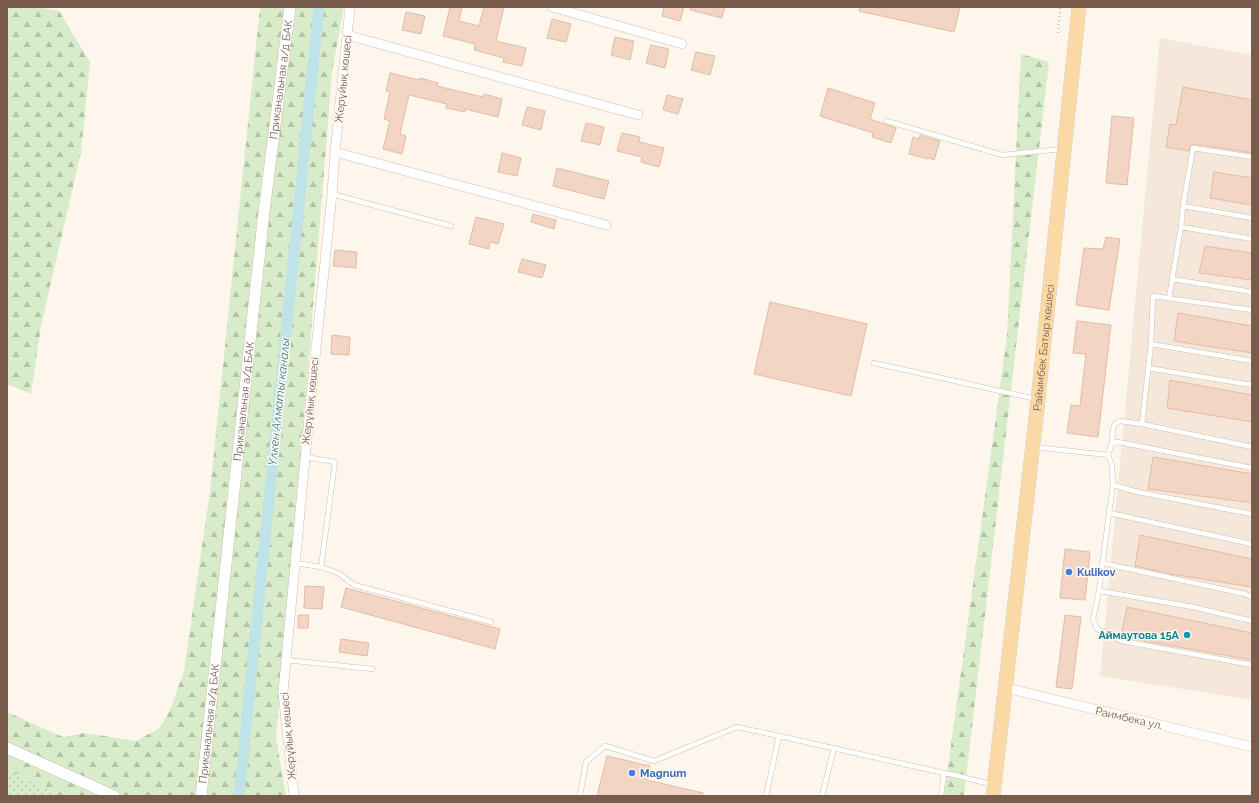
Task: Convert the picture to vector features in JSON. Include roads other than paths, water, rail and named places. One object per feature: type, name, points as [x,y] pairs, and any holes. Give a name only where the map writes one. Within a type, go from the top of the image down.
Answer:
[{"type":"main road","name":"Райымбек Батыр көшесі","points":[[994,791],[1038,400],[1079,7]]},
{"type":"street","name":"Приканальная а/д БАК","points":[[201,796],[263,220],[290,7]]},
{"type":"street","name":"Жерұйық көшесі","points":[[294,796],[283,692],[350,7]]},
{"type":"street","points":[[552,7],[682,44]]},
{"type":"street","points":[[347,35],[638,115]]},
{"type":"street","points":[[335,152],[606,225]]},
{"type":"street","name":"Раимбека ул.","points":[[1006,688],[1252,747]]},
{"type":"street","points":[[7,748],[114,796]]},
{"type":"lane","points":[[887,121],[1002,155],[1064,149]]},
{"type":"lane","points":[[1169,298],[1192,148],[1252,158]]},
{"type":"lane","points":[[332,194],[451,226]]},
{"type":"lane","points":[[1183,206],[1252,218]]},
{"type":"lane","points":[[1181,227],[1252,239]]},
{"type":"lane","points":[[1172,279],[1252,292]]},
{"type":"lane","points":[[1142,424],[1151,344],[1153,296],[1252,310]]},
{"type":"lane","points":[[1151,344],[1252,361]]},
{"type":"lane","points":[[874,363],[1038,400]]},
{"type":"lane","points":[[1148,368],[1252,385]]},
{"type":"lane","points":[[1252,447],[1142,424],[1120,421],[1115,424],[1108,456],[1112,465],[1113,485],[1099,592],[1092,619],[1097,629],[1122,641],[1252,665]]},
{"type":"lane","points":[[1112,443],[1125,442],[1252,468]]},
{"type":"lane","points":[[1032,447],[1108,456]]},
{"type":"lane","points":[[305,457],[334,462],[321,567]]},
{"type":"lane","points":[[1113,485],[1138,492],[1252,514]]},
{"type":"lane","points":[[1109,513],[1252,544]]},
{"type":"lane","points":[[295,563],[321,567],[338,573],[354,585],[491,622]]},
{"type":"lane","points":[[1102,563],[1252,597]]},
{"type":"lane","points":[[1099,592],[1193,608],[1252,621]]},
{"type":"lane","points":[[286,660],[373,669]]},
{"type":"lane","points":[[580,796],[586,762],[605,746],[654,761],[737,727],[955,775],[994,791]]},
{"type":"lane","points":[[766,796],[779,736]]},
{"type":"lane","points":[[822,796],[834,748]]},
{"type":"lane","points":[[941,796],[944,773]]},
{"type":"waterway","name":"Үлкен Алматы каналы","points":[[239,796],[319,7]]},
{"type":"place","name":"Kulikov","points":[[1069,572]]},
{"type":"place","name":"Аймаутова 15А","points":[[1187,635]]},
{"type":"place","name":"Magnum","points":[[632,773]]}]
